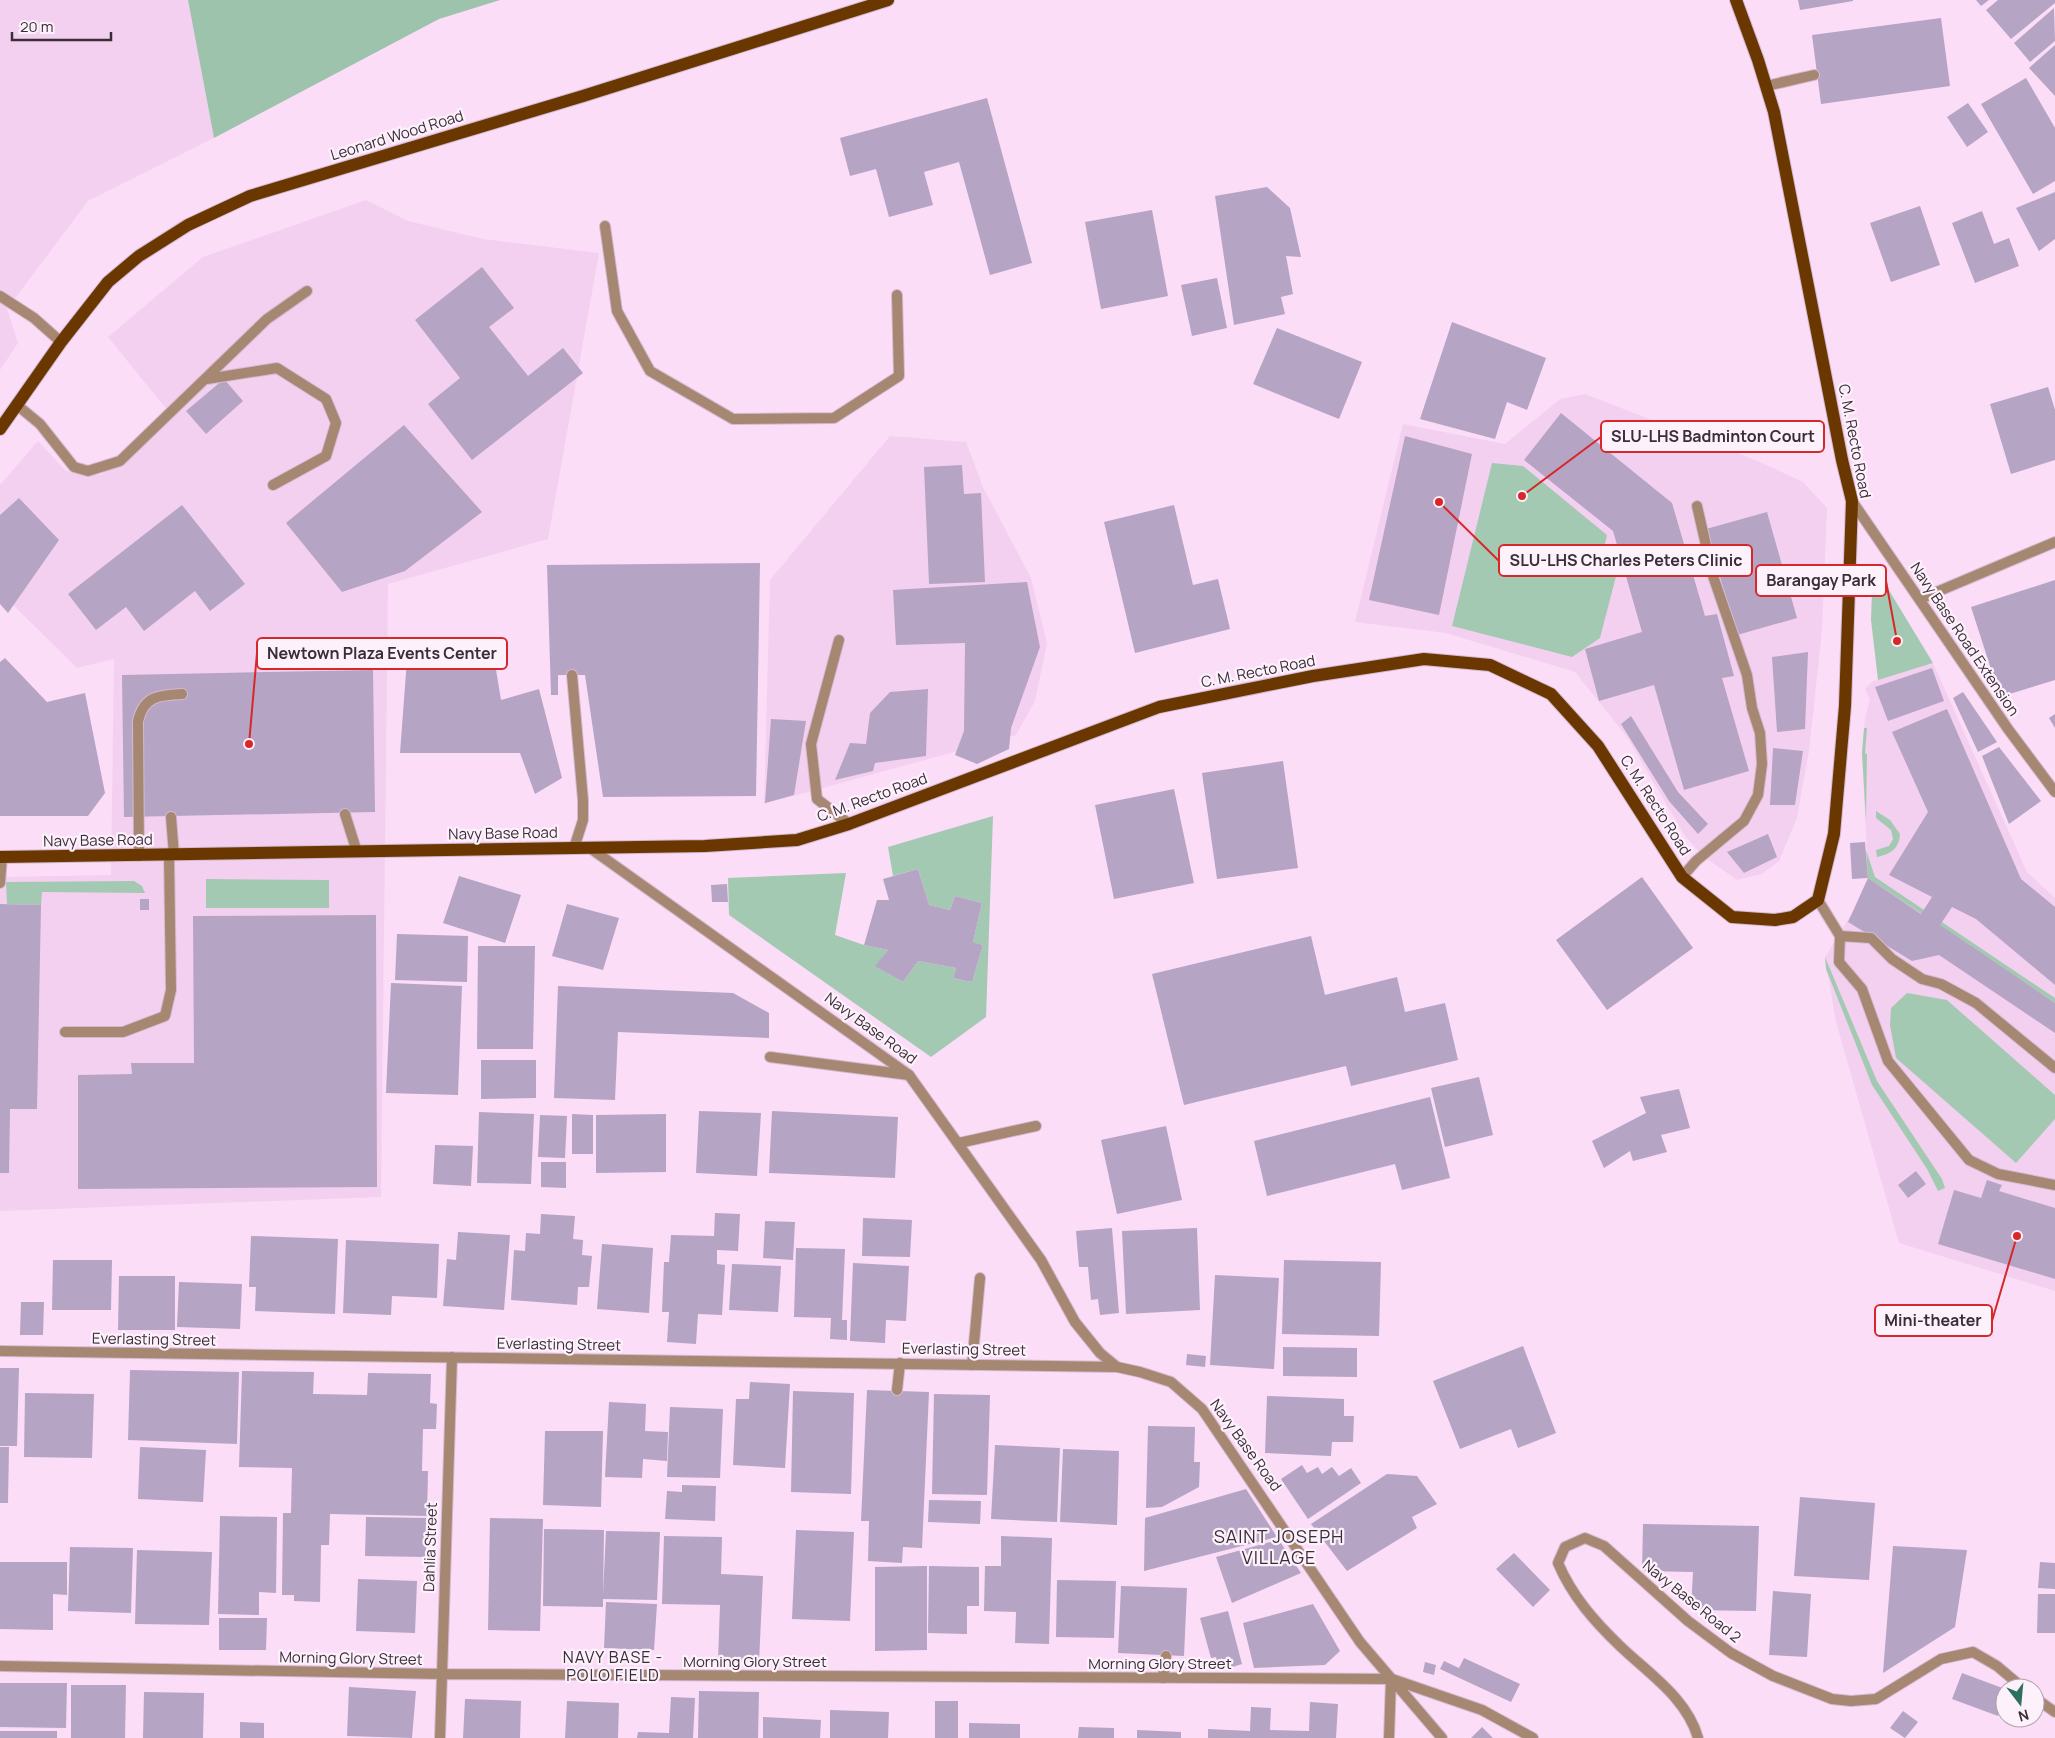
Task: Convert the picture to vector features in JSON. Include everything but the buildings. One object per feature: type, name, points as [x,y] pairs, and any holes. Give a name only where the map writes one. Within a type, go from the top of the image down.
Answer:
[{"type":"main road","name":"Leonard Wood Road","points":[[0,429],[60,342],[108,282],[138,256],[188,224],[250,196],[583,96],[888,0]]},
{"type":"main road","points":[[1726,0],[1738,5]]},
{"type":"main road","name":"C. M. Recto Road","points":[[590,848],[705,846],[798,840],[849,824],[1158,706],[1313,676],[1424,659],[1490,665],[1550,694],[1598,746],[1682,877],[1732,917],[1775,920],[1792,918],[1818,900],[1834,834],[1840,775],[1845,706],[1852,501],[1842,460],[1774,112],[1738,5]]},
{"type":"main road","name":"Navy Base Road","points":[[1,857],[590,848]]},
{"type":"street","points":[[1766,86],[1814,76]]},
{"type":"street","points":[[605,226],[617,312],[650,371],[733,419],[834,418],[899,376],[897,295]]},
{"type":"street","points":[[17,405],[40,424],[74,467],[88,471],[120,461],[207,380],[267,319],[307,291]]},
{"type":"street","points":[[0,296],[34,318],[60,342]]},
{"type":"street","points":[[207,380],[277,368],[326,400],[336,423],[326,456],[274,485]]},
{"type":"street","name":"Navy Base Road Extension","points":[[1852,501],[2008,729],[2055,792]]},
{"type":"street","points":[[1682,877],[1696,860],[1744,820],[1758,795],[1762,764],[1760,733],[1752,708],[1747,675],[1713,576],[1697,506]]},
{"type":"street","points":[[1920,599],[2055,542]]},
{"type":"street","points":[[838,640],[811,744],[817,799],[849,824]]},
{"type":"street","points":[[572,675],[583,820],[574,848]]},
{"type":"street","points":[[138,856],[138,721],[141,708],[151,699],[182,694]]},
{"type":"street","points":[[345,814],[357,852]]},
{"type":"street","points":[[65,1032],[123,1032],[164,1016],[171,990],[171,817]]},
{"type":"street","name":"Navy Base Road","points":[[590,848],[909,1075],[1041,1260],[1075,1322],[1100,1354],[1117,1367],[1171,1382],[1202,1409],[1360,1642],[1442,1738]]},
{"type":"street","points":[[0,883],[1,857]]},
{"type":"street","points":[[1818,900],[1840,936],[1839,962],[1862,989],[1888,1061],[1969,1160],[1998,1174],[2055,1185]]},
{"type":"street","points":[[1840,936],[1871,938],[1892,959],[1922,979],[1940,984],[1976,1003],[2055,1068]]},
{"type":"street","points":[[770,1057],[909,1075]]},
{"type":"street","points":[[959,1143],[1036,1126]]},
{"type":"street","points":[[972,1364],[980,1278]]},
{"type":"street","name":"Everlasting Street","points":[[0,1351],[1117,1367]]},
{"type":"street","name":"Dahlia Street","points":[[440,1738],[452,1357]]},
{"type":"street","points":[[897,1390],[900,1364]]},
{"type":"street","name":"Navy Base Road 2","points":[[1698,1738],[1682,1706],[1589,1614],[1568,1586],[1558,1563],[1565,1547],[1585,1538],[1604,1546],[1688,1621],[1731,1653],[1773,1676],[1832,1699],[1851,1701],[1876,1699],[1941,1659],[1974,1652],[1997,1666],[2011,1678]]},
{"type":"street","points":[[1163,1678],[1166,1656]]},
{"type":"street","name":"Morning Glory Street","points":[[0,1666],[441,1674],[1391,1679]]},
{"type":"street","points":[[1389,1738],[1391,1679],[1477,1708],[1534,1738]]},
{"type":"shaded area","points":[[0,0],[188,0],[214,138],[88,201],[7,309],[18,343],[0,370]]},
{"type":"shaded area","points":[[366,200],[408,221],[483,239],[599,253],[548,539],[388,584],[381,1197],[0,1211],[0,877],[111,875],[114,659],[77,668],[0,592],[0,485],[38,441],[66,471],[101,475],[172,416],[108,337],[203,257]]},
{"type":"shaded area","points":[[1585,394],[1760,462],[1803,482],[1827,508],[1822,631],[1809,751],[1797,818],[1779,861],[1762,874],[1737,880],[1703,856],[1685,836],[1627,737],[1575,672],[1446,633],[1355,622],[1403,424],[1505,444],[1560,399]]},
{"type":"shaded area","points":[[890,436],[966,442],[983,487],[1031,578],[1047,643],[1035,701],[1016,735],[764,804],[770,580]]},
{"type":"shaded area","points":[[1933,663],[2027,872],[2055,898],[2055,1291],[1899,1243],[1836,1022],[1825,957],[1857,905],[1868,878],[1862,753],[1865,718],[1870,700],[1865,689],[1873,681]]},
{"type":"green space","points":[[188,0],[500,0],[439,19],[214,138]]},
{"type":"green space","points":[[1492,463],[1523,466],[1607,535],[1602,557],[1620,561],[1600,638],[1572,657],[1452,626]]},
{"type":"green space","points":[[1887,587],[1933,663],[1878,680],[1871,620],[1872,590]]},
{"type":"green space","points":[[1864,728],[1867,728],[1865,753],[1867,754],[1866,821],[1862,753]]},
{"type":"green space","points":[[1876,811],[1890,820],[1900,834],[1898,844],[1893,850],[1877,857],[1876,850],[1889,846],[1893,839],[1891,830],[1876,818]]},
{"type":"green space","points":[[993,816],[986,1017],[931,1057],[729,915],[728,878],[846,873],[835,935],[864,945],[888,950],[876,966],[903,982],[918,961],[956,968],[953,978],[972,982],[983,945],[973,942],[982,903],[955,896],[950,910],[929,905],[918,869],[893,876],[888,847]]},
{"type":"green space","points":[[1866,850],[1875,877],[2055,998],[2055,1003],[1868,878]]},
{"type":"green space","points":[[206,879],[329,880],[329,908],[206,908]]},
{"type":"green space","points":[[134,881],[142,886],[145,893],[42,892],[41,905],[7,904],[6,882]]},
{"type":"green space","points":[[1825,957],[1877,1081],[1942,1179],[1945,1188],[1938,1191],[1927,1169],[1872,1085],[1826,969]]},
{"type":"green space","points":[[1907,993],[1947,1000],[2055,1095],[2055,1119],[2016,1163],[1896,1058],[1890,1025],[1891,1008]]},
{"type":"place","name":"SLU-LHS Badminton Court","points":[[1522,496]]},
{"type":"place","name":"SLU-LHS Charles Peters Clinic","points":[[1439,502]]},
{"type":"place","name":"Barangay Park","points":[[1897,641]]},
{"type":"place","name":"Newtown Plaza Events Center","points":[[249,744]]},
{"type":"place","name":"Mini-theater","points":[[2017,1236]]},
{"type":"district","name":"SAINT JOSEPH VILLAGE","points":[[1279,1546]]},
{"type":"district","name":"NAVY BASE - POLO FIELD","points":[[613,1666]]}]
